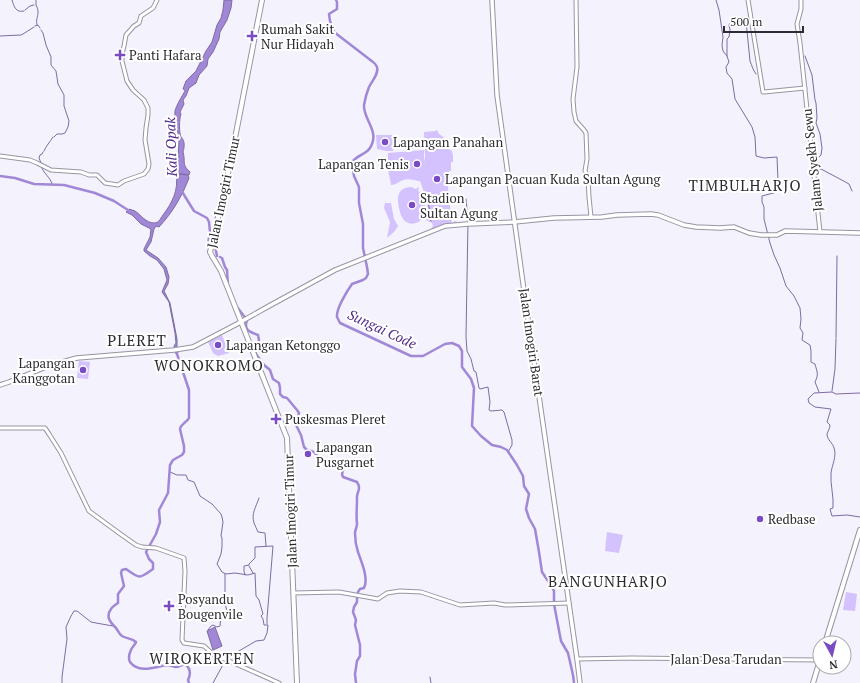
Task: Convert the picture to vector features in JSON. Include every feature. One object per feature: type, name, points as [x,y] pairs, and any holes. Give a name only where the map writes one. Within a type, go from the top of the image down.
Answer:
[{"type":"main road","name":"Jalan Imogiri Timur","points":[[262,0],[229,169],[210,249],[211,255],[221,272],[244,320],[287,439],[297,683]]},
{"type":"main road","name":"Jalan Imogiri Barat","points":[[492,0],[496,91],[580,683]]},
{"type":"main road","points":[[0,385],[51,365],[77,358],[176,350],[196,346],[335,270],[444,226],[554,218],[651,214],[665,217],[685,225],[696,227],[733,227],[749,233],[766,235],[777,235],[785,231],[860,233]]},
{"type":"main road","points":[[827,635],[860,530]]},
{"type":"street","points":[[0,156],[30,160],[51,170],[81,172],[90,175],[97,175],[104,182],[115,185],[119,185],[124,181],[145,173],[149,164],[145,140],[148,108],[144,100],[133,90],[128,81],[122,61],[122,54],[126,35],[139,22],[143,15],[153,8],[157,0]]},
{"type":"street","points":[[576,0],[577,68],[574,112],[576,121],[586,134],[588,159],[585,172],[588,178],[588,198],[591,217]]},
{"type":"street","points":[[748,0],[763,92],[805,88]]},
{"type":"street","name":"Jalam Syekh Sewu","points":[[801,0],[801,8],[797,24],[820,232]]},
{"type":"street","points":[[0,428],[44,428],[61,453],[90,512],[132,543],[139,546],[172,553],[185,559],[181,637],[183,642],[204,646],[215,656],[226,659],[279,683]]},
{"type":"street","points":[[293,593],[339,592],[378,599],[385,594],[394,592],[421,592],[460,605],[569,603]]},
{"type":"street","name":"Jalan Desa Tarudan","points":[[577,659],[632,658],[812,660]]},
{"type":"shaded area","points":[[224,0],[232,0],[227,20],[220,32],[219,39],[213,52],[208,59],[207,66],[199,75],[196,83],[189,88],[183,100],[184,104],[180,112],[180,135],[184,143],[184,163],[190,172],[189,175],[175,173],[176,170],[178,171],[179,140],[175,111],[185,91],[183,89],[186,81],[196,71],[212,42],[217,25],[221,18]]},
{"type":"shaded area","points":[[436,130],[446,139],[447,147],[452,151],[453,162],[451,162],[451,171],[449,171],[449,177],[447,178],[452,224],[456,221],[457,223],[431,229],[433,226],[432,223],[426,220],[427,205],[420,181],[405,179],[391,185],[388,169],[388,153],[424,150],[424,162],[425,157],[424,132]]},
{"type":"shaded area","name":"Lapangan Panahan","points":[[376,135],[394,135],[393,151],[377,149]]},
{"type":"shaded area","points":[[176,174],[188,175],[189,178],[173,210],[159,227],[156,226],[154,229],[151,242],[146,250],[158,258],[166,267],[169,277],[168,284],[164,291],[170,303],[177,339],[178,353],[176,354],[174,346],[176,343],[175,333],[169,302],[162,292],[167,280],[164,269],[157,260],[144,251],[150,237],[151,229],[141,224],[132,215],[126,212],[129,209],[135,211],[148,222],[158,222],[169,206],[176,191]]},
{"type":"shaded area","name":"Stadion Sultan Agung","points":[[411,187],[416,189],[418,187],[419,188],[418,190],[423,197],[426,207],[424,219],[412,224],[406,222],[401,216],[398,200],[399,194],[403,189]]},
{"type":"shaded area","points":[[385,202],[391,203],[394,219],[398,226],[387,238],[390,222],[384,208]]},
{"type":"shaded area","name":"Lapangan Ketonggo","points":[[222,335],[229,353],[218,356],[213,353],[208,342]]},
{"type":"shaded area","name":"Lapangan Kanggotan","points":[[79,361],[90,362],[88,379],[77,378]]},
{"type":"shaded area","points":[[607,532],[623,535],[619,553],[605,551]]},
{"type":"shaded area","points":[[846,592],[857,594],[855,611],[843,610]]},
{"type":"shaded area","points":[[215,627],[222,646],[213,650],[207,631]]},
{"type":"waterway","points":[[12,0],[17,10],[24,11]]},
{"type":"waterway","points":[[36,0],[38,11],[37,25]]},
{"type":"waterway","name":"Sungai Code","points":[[336,0],[337,9],[329,14],[334,32],[374,63],[377,67],[376,75],[368,89],[364,105],[364,110],[372,129],[372,144],[366,152],[352,162],[354,176],[359,187],[359,203],[363,224],[363,248],[368,274],[363,280],[352,284],[340,305],[337,317],[340,323],[411,356],[423,356],[445,344],[452,343],[459,346],[462,351],[462,367],[471,379],[474,388],[472,426],[492,445],[507,450],[523,476],[524,486],[529,494],[526,509],[535,529],[542,572],[554,591],[554,604],[561,641],[568,653],[574,683]]},
{"type":"waterway","points":[[716,0],[723,37],[723,51],[729,62],[726,67],[727,73],[732,79],[735,99],[752,127],[755,137],[756,156],[764,158],[777,157],[777,192],[762,196],[764,219],[770,243],[786,286],[794,296],[800,308],[800,328],[803,333],[802,340],[810,345],[811,362],[815,364],[817,375],[815,382],[819,392]]},
{"type":"waterway","points":[[25,10],[34,5]]},
{"type":"waterway","points":[[727,56],[727,39],[729,37],[730,23],[735,21],[746,21],[750,61],[756,74]]},
{"type":"waterway","points":[[35,26],[38,25],[40,28]]},
{"type":"waterway","points":[[0,36],[21,35],[34,27]]},
{"type":"waterway","points":[[41,30],[51,57],[51,65],[56,71],[58,84],[64,95],[64,106],[69,121],[65,133],[57,134],[54,137]]},
{"type":"waterway","points":[[805,56],[812,75],[816,103],[816,123],[820,134],[822,148],[821,155],[814,162]]},
{"type":"waterway","points":[[44,151],[53,137]]},
{"type":"waterway","points":[[41,163],[39,158],[43,152]]},
{"type":"waterway","points":[[41,166],[52,184]]},
{"type":"waterway","points":[[815,170],[821,169],[849,184],[852,191]]},
{"type":"waterway","name":"Kali Opak","points":[[0,176],[15,178],[34,184],[64,185],[95,193],[114,201],[131,212]]},
{"type":"waterway","points":[[181,190],[194,211],[207,218],[209,222],[209,237]]},
{"type":"waterway","points":[[425,193],[428,200],[431,221]]},
{"type":"waterway","points":[[466,199],[468,221],[467,351],[474,371],[476,372],[479,388],[488,387],[490,402],[489,410],[502,410],[504,412],[512,440],[512,445],[508,452]]},
{"type":"waterway","points":[[209,238],[208,243],[211,245]]},
{"type":"waterway","points":[[212,245],[215,246],[217,256]]},
{"type":"waterway","points":[[836,338],[837,256]]},
{"type":"waterway","points":[[220,257],[222,258],[227,270],[228,286]]},
{"type":"waterway","points":[[237,307],[247,320],[247,329],[258,335],[259,340],[255,350],[256,354],[264,365],[270,370],[273,379],[279,383],[280,394],[287,398],[299,413],[296,425],[301,435],[304,447],[307,450],[314,452],[319,458],[342,464],[344,467],[342,474],[343,477],[357,482],[358,485],[359,489],[357,497],[357,524],[355,538],[366,579],[364,588],[360,589],[358,592],[357,602],[353,612],[356,620],[355,625],[360,645],[360,656],[357,661],[355,674],[356,683]]},
{"type":"waterway","points":[[832,391],[835,369],[836,339]]},
{"type":"waterway","points":[[176,351],[189,390],[189,418],[180,429],[184,452],[182,455],[173,460],[170,465],[168,493],[159,510],[160,522],[156,534],[146,552],[149,559],[153,563],[153,569],[142,576],[134,575],[126,569],[122,570],[121,573],[124,586],[118,594],[118,603],[111,608],[109,612],[109,617],[121,635],[136,642],[131,649],[129,656],[130,662],[134,666],[147,669],[166,665],[177,667],[185,664],[190,671],[188,680],[189,683]]},
{"type":"waterway","points":[[860,393],[814,393],[808,399],[809,403],[815,407],[831,409],[827,422],[830,425],[827,434],[835,451],[831,473],[833,508],[830,509],[832,516],[847,515],[860,517]]},
{"type":"waterway","points":[[170,472],[177,475],[186,475],[188,480],[194,482],[200,496],[212,504],[221,514],[223,522],[221,536],[222,547],[217,564],[222,572],[226,574],[235,573],[248,575],[255,573],[256,596],[259,600],[263,614],[261,616],[264,625],[268,625],[267,633],[264,640],[256,641],[227,658]]},
{"type":"waterway","points":[[259,498],[254,510],[253,520],[258,532],[265,533],[266,546]]},
{"type":"waterway","points":[[245,575],[244,566],[249,565],[255,558],[255,547],[273,546],[267,624]]},
{"type":"waterway","points":[[249,566],[253,573]]},
{"type":"waterway","points":[[208,630],[213,625],[217,627],[220,626],[221,614],[228,615],[223,596],[225,593],[225,574]]},
{"type":"waterway","points":[[62,683],[67,639],[66,627],[74,611],[77,611],[91,622],[113,626]]},
{"type":"waterway","points":[[213,683],[225,661]]},
{"type":"waterway","points":[[430,677],[431,683]]},
{"type":"place","name":"Rumah Sakit Nur Hidayah","points":[[252,36]]},
{"type":"place","name":"Panti Hafara","points":[[120,55]]},
{"type":"place","name":"Lapangan Panahan","points":[[385,142]]},
{"type":"place","name":"Lapangan Tenis","points":[[417,164]]},
{"type":"place","name":"Lapangan Pacuan Kuda Sultan Agung","points":[[437,179]]},
{"type":"place","name":"Stadion Sultan Agung","points":[[412,205]]},
{"type":"place","name":"Lapangan Ketonggo","points":[[218,345]]},
{"type":"place","name":"Lapangan Kanggotan","points":[[83,370]]},
{"type":"place","name":"Puskesmas Pleret","points":[[276,419]]},
{"type":"place","name":"Lapangan Pusgarnet","points":[[308,454]]},
{"type":"place","name":"Redbase","points":[[760,519]]},
{"type":"place","name":"Posyandu Bougenvile","points":[[169,606]]},
{"type":"district","name":"TIMBULHARJO","points":[[745,186]]},
{"type":"district","name":"PLERET","points":[[137,341]]},
{"type":"district","name":"WONOKROMO","points":[[209,366]]},
{"type":"district","name":"BANGUNHARJO","points":[[608,582]]},
{"type":"district","name":"WIROKERTEN","points":[[202,659]]}]
